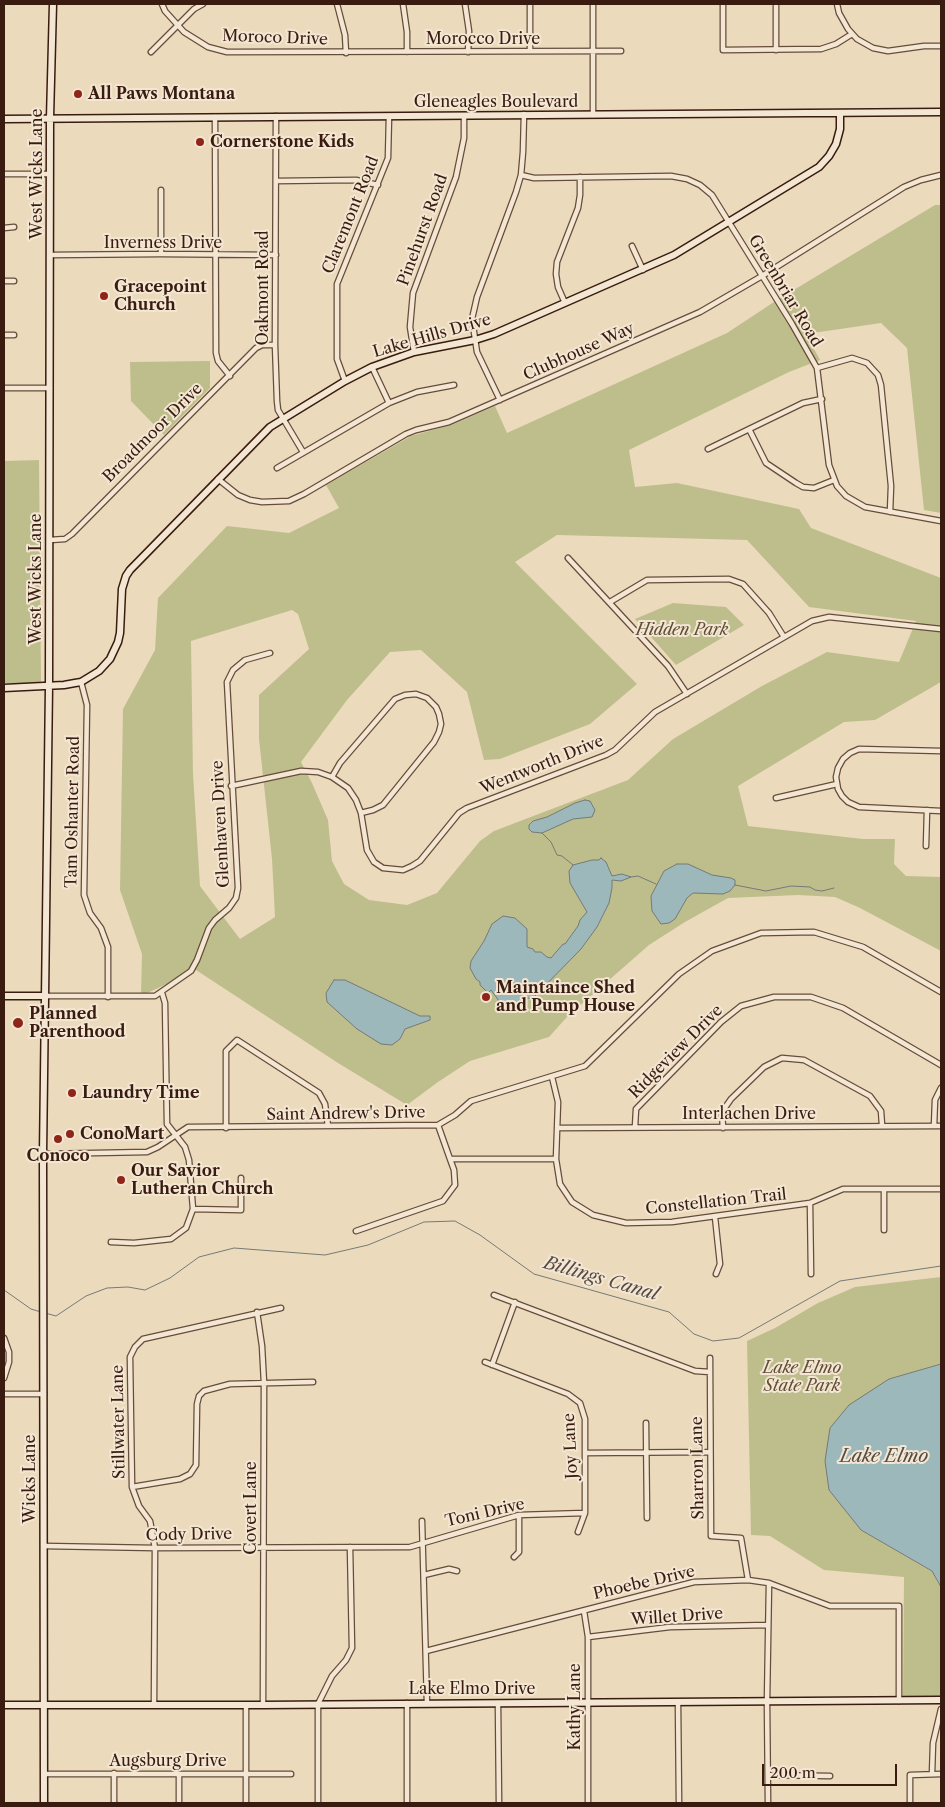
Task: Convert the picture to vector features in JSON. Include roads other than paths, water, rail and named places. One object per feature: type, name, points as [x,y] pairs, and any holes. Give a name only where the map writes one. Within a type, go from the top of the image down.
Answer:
[{"type":"street","name":"West Wicks Lane","points":[[43,1154],[50,686],[50,118],[53,4]]},
{"type":"street","name":"Moroco Drive","points":[[162,4],[165,11],[184,32],[208,47],[227,52],[346,53]]},
{"type":"street","points":[[150,52],[194,9],[204,4]]},
{"type":"street","points":[[337,4],[345,35],[346,53]]},
{"type":"street","points":[[403,4],[407,32],[407,52]]},
{"type":"street","points":[[465,4],[469,31],[468,52]]},
{"type":"street","points":[[530,4],[530,52]]},
{"type":"street","points":[[593,4],[593,115]]},
{"type":"street","points":[[723,4],[723,50],[821,49],[836,44],[852,34]]},
{"type":"street","points":[[776,4],[776,50]]},
{"type":"street","points":[[837,4],[840,18],[852,34],[864,44],[881,50],[941,46]]},
{"type":"street","name":"Morocco Drive","points":[[346,53],[621,51]]},
{"type":"street","name":"Gleneagles Boulevard","points":[[4,119],[941,112]]},
{"type":"street","name":"Lake Hills Drive","points":[[4,688],[50,686],[82,682],[99,671],[114,652],[120,632],[122,589],[130,570],[270,427],[372,367],[414,352],[475,340],[494,334],[674,256],[728,221],[819,167],[836,144],[840,130],[840,113]]},
{"type":"street","points":[[500,400],[477,352],[472,328],[473,310],[510,211],[521,175],[524,114]]},
{"type":"street","name":"Oakmont Road","points":[[276,116],[275,345],[277,401],[278,410],[303,452]]},
{"type":"street","name":"Claremont Road","points":[[346,381],[337,360],[337,284],[388,158],[390,116]]},
{"type":"street","name":"Pinehurst Road","points":[[414,352],[410,327],[413,294],[456,177],[464,138],[464,116]]},
{"type":"street","points":[[215,117],[216,353],[218,361],[230,376]]},
{"type":"street","points":[[4,174],[50,174]]},
{"type":"street","name":"Greenbriar Road","points":[[521,175],[534,178],[671,176],[686,179],[700,185],[712,195],[817,368],[828,460],[834,480],[841,491],[858,504],[941,521]]},
{"type":"street","name":"Clubhouse Way","points":[[218,479],[238,495],[250,500],[262,502],[289,501],[406,434],[449,422],[700,312],[904,188],[920,180],[941,175]]},
{"type":"street","points":[[565,304],[558,287],[557,262],[578,208],[580,177]]},
{"type":"street","points":[[276,181],[356,180],[378,185]]},
{"type":"street","points":[[161,190],[161,254]]},
{"type":"street","points":[[4,228],[14,228]]},
{"type":"street","points":[[632,246],[643,270]]},
{"type":"street","name":"Inverness Drive","points":[[50,255],[276,255]]},
{"type":"street","points":[[4,281],[14,281]]},
{"type":"street","points":[[4,334],[14,334]]},
{"type":"street","name":"Broadmoor Drive","points":[[50,540],[65,539],[72,534],[256,348],[262,345],[275,345]]},
{"type":"street","points":[[817,368],[852,358],[867,363],[878,375],[881,385],[891,486],[890,512]]},
{"type":"street","points":[[372,367],[389,403]]},
{"type":"street","points":[[277,468],[389,403],[417,392],[454,385]]},
{"type":"street","points":[[4,388],[50,388]]},
{"type":"street","points":[[708,449],[803,403],[822,399]]},
{"type":"street","points":[[749,429],[766,462],[796,484],[814,488],[834,480]]},
{"type":"street","points":[[568,558],[668,666],[686,694]]},
{"type":"street","points":[[610,602],[647,580],[729,579],[743,584],[769,613],[784,637]]},
{"type":"street","name":"Wentworth Drive","points":[[232,786],[301,771],[318,772],[332,777],[344,784],[358,804],[367,850],[374,862],[384,868],[403,870],[420,861],[459,813],[467,808],[606,755],[615,750],[656,712],[812,621],[829,618],[941,629]]},
{"type":"street","name":"Glenhaven Drive","points":[[46,996],[155,996],[162,993],[191,971],[209,928],[229,908],[236,898],[238,888],[227,682],[233,670],[245,660],[270,654]]},
{"type":"street","name":"Tam Oshanter Road","points":[[82,682],[87,705],[84,895],[90,912],[101,928],[108,947],[108,997]]},
{"type":"street","points":[[332,777],[340,763],[395,699],[405,694],[416,694],[427,698],[434,704],[441,721],[440,732],[436,739],[383,805],[361,813]]},
{"type":"street","points":[[941,751],[859,749],[840,763],[837,773],[837,784],[845,800],[859,807],[941,811]]},
{"type":"street","points":[[776,798],[837,784]]},
{"type":"street","points":[[926,846],[927,810]]},
{"type":"street","name":"Saint Andrew's Drive","points":[[43,1154],[147,1152],[188,1127],[438,1125],[455,1115],[471,1101],[585,1066],[679,974],[712,951],[761,933],[814,932],[863,947],[941,992]]},
{"type":"street","points":[[111,1242],[134,1243],[171,1239],[186,1228],[192,1209],[189,1160],[185,1147],[168,1124],[165,1003],[162,993]]},
{"type":"street","points":[[4,996],[46,996]]},
{"type":"street","name":"Ridgeview Drive","points":[[635,1127],[636,1109],[721,1022],[741,1006],[774,997],[811,997],[843,1008],[941,1065]]},
{"type":"street","points":[[226,1128],[226,1051],[237,1040],[318,1092],[325,1104],[328,1126]]},
{"type":"street","points":[[723,1128],[722,1112],[731,1099],[764,1067],[782,1058],[804,1060],[870,1096],[881,1110],[882,1125]]},
{"type":"street","name":"Constellation Trail","points":[[552,1077],[558,1102],[556,1159],[560,1184],[572,1202],[593,1215],[626,1223],[672,1222],[810,1203],[843,1189],[941,1189]]},
{"type":"street","points":[[934,1126],[935,1100],[941,1088]]},
{"type":"street","points":[[356,1232],[443,1200],[455,1185],[454,1170],[438,1125]]},
{"type":"street","name":"Interlachen Drive","points":[[557,1128],[941,1126]]},
{"type":"street","name":"Wicks Lane","points":[[43,1154],[44,1803]]},
{"type":"street","points":[[450,1159],[556,1159]]},
{"type":"street","points":[[192,1209],[241,1210],[241,1178]]},
{"type":"street","points":[[884,1189],[884,1230]]},
{"type":"street","points":[[810,1203],[811,1274]]},
{"type":"street","points":[[715,1217],[720,1264],[716,1274]]},
{"type":"street","points":[[494,1294],[695,1371],[710,1372]]},
{"type":"street","points":[[492,1365],[515,1302]]},
{"type":"street","name":"Stillwater Lane","points":[[154,1704],[155,1548],[150,1521],[139,1506],[132,1487],[130,1358],[135,1346],[142,1339],[281,1308]]},
{"type":"street","name":"Covert Lane","points":[[257,1312],[262,1346],[264,1383],[263,1705]]},
{"type":"street","points":[[4,1338],[9,1352],[9,1362],[4,1378]]},
{"type":"street","name":"Sharron Lane","points":[[710,1358],[711,1536],[742,1538],[748,1580]]},
{"type":"street","name":"Joy Lane","points":[[485,1362],[574,1397],[584,1410],[584,1513],[578,1532]]},
{"type":"street","points":[[132,1487],[180,1480],[190,1474],[196,1465],[197,1404],[199,1396],[204,1391],[222,1385],[313,1382]]},
{"type":"street","points":[[4,1394],[44,1394]]},
{"type":"street","points":[[646,1423],[646,1518]]},
{"type":"street","points":[[585,1453],[710,1452]]},
{"type":"street","name":"Toni Drive","points":[[422,1542],[519,1515],[584,1513]]},
{"type":"street","points":[[514,1558],[519,1552],[519,1515]]},
{"type":"street","points":[[422,1521],[427,1703]]},
{"type":"street","name":"Cody Drive","points":[[44,1546],[155,1548],[263,1546],[410,1547],[422,1542]]},
{"type":"street","points":[[318,1803],[318,1704],[332,1676],[346,1660],[352,1648],[350,1547]]},
{"type":"street","points":[[424,1575],[449,1569],[457,1571]]},
{"type":"street","name":"Phoebe Drive","points":[[426,1651],[694,1582],[748,1580],[769,1583],[830,1606],[899,1606],[899,1701]]},
{"type":"street","points":[[768,1803],[766,1702],[769,1583]]},
{"type":"street","name":"Kathy Lane","points":[[584,1610],[588,1637],[588,1803]]},
{"type":"street","name":"Willet Drive","points":[[588,1637],[670,1627],[768,1625]]},
{"type":"street","name":"Lake Elmo Drive","points":[[4,1705],[941,1700]]},
{"type":"street","points":[[678,1702],[678,1803]]},
{"type":"street","points":[[407,1703],[407,1803]]},
{"type":"street","points":[[498,1703],[499,1803]]},
{"type":"street","points":[[246,1705],[246,1803]]},
{"type":"street","points":[[932,1774],[933,1743],[941,1709]]},
{"type":"street","points":[[114,1773],[114,1803]]},
{"type":"street","name":"Augsburg Drive","points":[[44,1774],[291,1774]]},
{"type":"street","points":[[179,1774],[179,1803]]},
{"type":"street","points":[[910,1803],[910,1775],[941,1774]]},
{"type":"street","points":[[768,1775],[830,1776]]},
{"type":"water","points":[[585,800],[590,801],[595,810],[592,817],[573,819],[542,833],[532,832],[529,829],[529,825],[533,821],[547,817]]},
{"type":"water","points":[[601,858],[606,862],[612,876],[622,874],[631,877],[621,881],[612,880],[609,903],[597,927],[581,949],[532,999],[528,998],[513,1006],[502,1005],[491,990],[488,993],[480,985],[480,982],[476,979],[470,968],[471,961],[492,924],[503,916],[515,918],[527,929],[527,947],[551,958],[565,944],[587,912],[570,883],[569,871],[573,865]]},
{"type":"water","points":[[677,864],[688,864],[712,875],[731,878],[735,880],[735,885],[730,891],[723,894],[693,893],[687,898],[675,919],[669,923],[661,924],[652,911],[651,896],[664,871]]},
{"type":"water","points":[[334,980],[345,980],[420,1016],[430,1016],[430,1020],[405,1029],[400,1039],[392,1045],[381,1044],[357,1029],[327,1002],[326,993]]},
{"type":"water","name":"Lake Elmo","points":[[941,1364],[941,1587],[932,1571],[861,1530],[829,1490],[825,1461],[830,1428],[849,1405],[889,1379]]},
{"type":"waterway","points":[[542,833],[551,842],[557,855],[562,856],[573,865]]},
{"type":"waterway","points":[[631,877],[638,876],[656,884]]},
{"type":"waterway","points":[[735,885],[766,891],[791,886],[810,887],[822,891],[834,888]]},
{"type":"waterway","name":"Billings Canal","points":[[45,1313],[56,1316],[86,1296],[107,1288],[128,1287],[145,1290],[170,1278],[199,1257],[234,1248],[325,1255],[368,1245],[424,1222],[455,1221],[480,1235],[534,1274],[669,1312],[694,1334],[713,1341],[739,1338],[840,1281],[941,1266]]},
{"type":"waterway","name":"Billings Canal","points":[[4,1290],[31,1309],[41,1312]]},
{"type":"place","name":"All Paws Montana","points":[[78,94]]},
{"type":"place","name":"Cornerstone Kids","points":[[200,142]]},
{"type":"place","name":"Gracepoint Church","points":[[104,296]]},
{"type":"place","name":"Maintaince Shed and Pump House","points":[[486,997]]},
{"type":"place","name":"Planned Parenthood","points":[[18,1023]]},
{"type":"place","name":"Laundry Time","points":[[72,1093]]},
{"type":"place","name":"ConoMart","points":[[70,1134]]},
{"type":"place","name":"Conoco","points":[[58,1139]]},
{"type":"place","name":"Our Savior Lutheran Church","points":[[121,1180]]},
{"type":"park label","name":"Hidden Park","points":[[682,630]]},
{"type":"park label","name":"Lake Elmo State Park","points":[[802,1377]]}]
